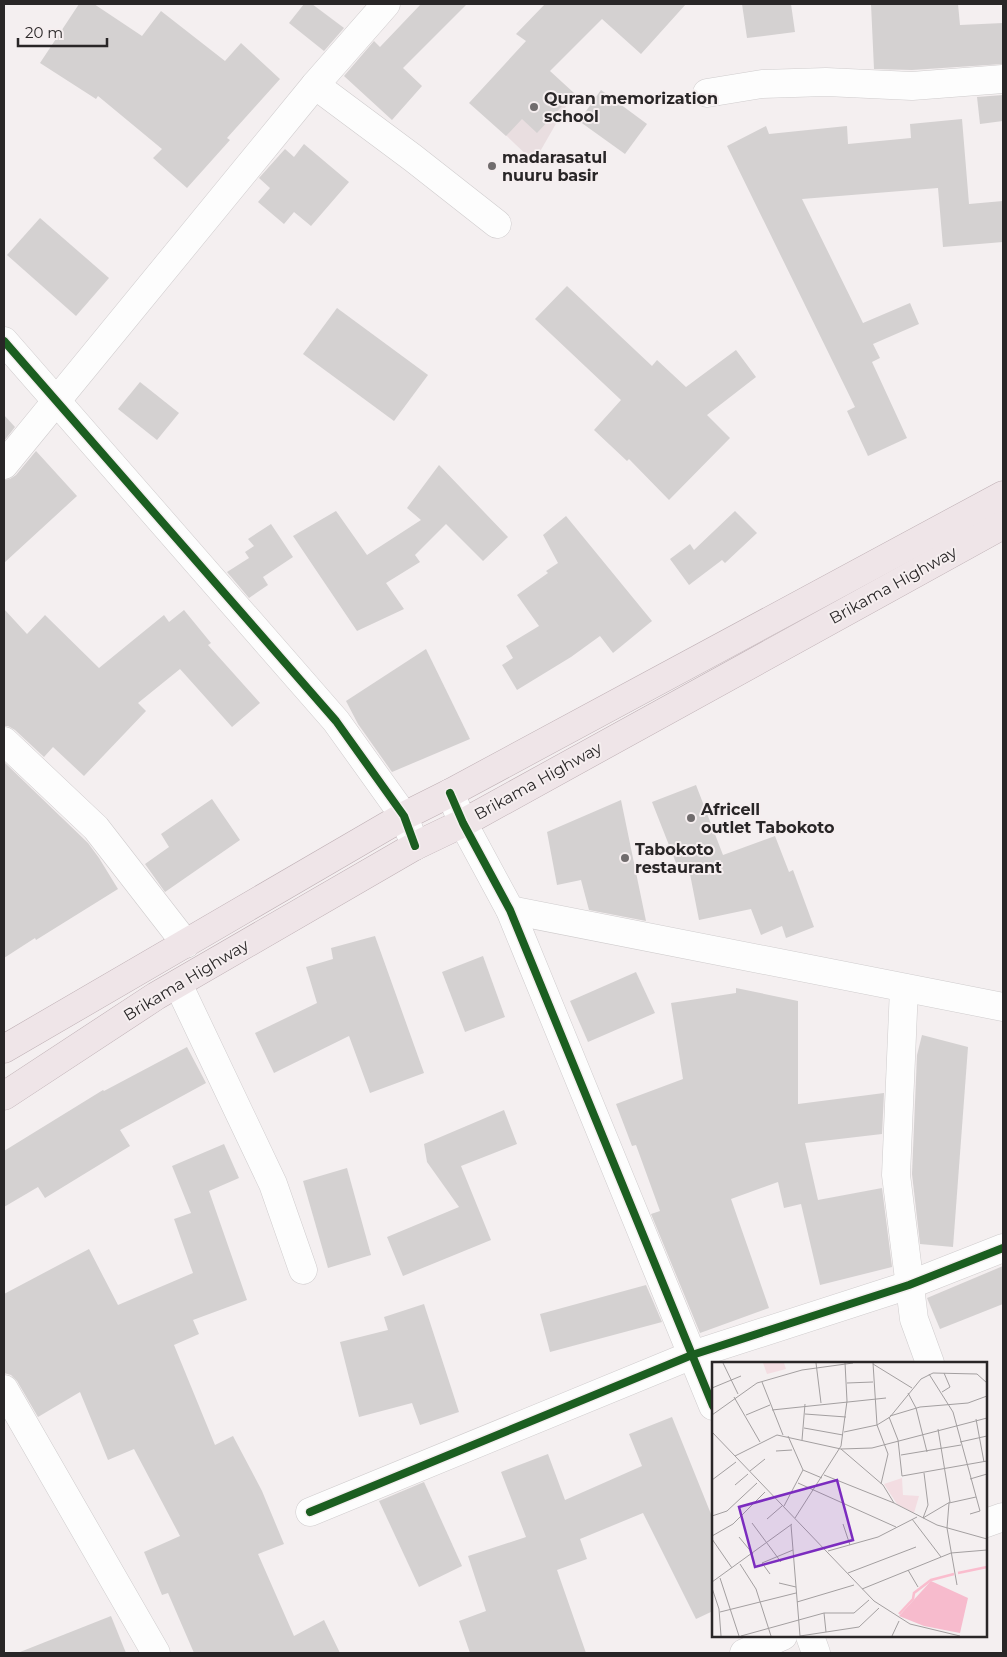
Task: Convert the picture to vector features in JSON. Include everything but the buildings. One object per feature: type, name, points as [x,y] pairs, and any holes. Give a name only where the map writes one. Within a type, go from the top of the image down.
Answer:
[{"type":"highway","name":"Brikama Highway","points":[[4,1049],[404,816],[450,793],[1003,494]]},
{"type":"highway","name":"Brikama Highway","points":[[4,1096],[156,996],[415,846],[463,822],[1003,524]]},
{"type":"street","points":[[4,465],[316,85],[386,4]]},
{"type":"street","points":[[707,93],[771,84],[826,82],[912,86],[1003,79]]},
{"type":"street","points":[[316,85],[497,224]]},
{"type":"street","points":[[4,341],[336,721],[404,816],[415,846]]},
{"type":"street","points":[[4,741],[96,828],[186,944]]},
{"type":"street","points":[[450,793],[463,822],[510,910],[712,1404]]},
{"type":"street","points":[[510,910],[1003,1007]]},
{"type":"street","points":[[178,984],[273,1184],[304,1270]]},
{"type":"street","points":[[904,988],[896,1175],[914,1319],[930,1362]]},
{"type":"street","points":[[310,1512],[692,1355],[909,1285],[1003,1248]]},
{"type":"street","points":[[4,1389],[156,1653]]},
{"type":"street","points":[[987,1523],[1003,1517]]},
{"type":"street","points":[[744,1653],[781,1637]]},
{"type":"street","points":[[810,1637],[816,1653]]},
{"type":"shaded area","name":"Quran memorization school","points":[[573,94],[534,162],[490,120]]},
{"type":"cycle path","points":[[4,341],[336,721],[404,816],[415,846]]},
{"type":"cycle path","points":[[450,793],[463,823],[510,910],[712,1404]]},
{"type":"cycle path","points":[[310,1512],[692,1355],[909,1285],[1003,1248]]},
{"type":"place","name":"Quran memorization school","points":[[534,107]]},
{"type":"place","name":"madarasatul nuuru basir","points":[[492,166]]},
{"type":"place","name":"Africell outlet Tabokoto","points":[[691,818]]},
{"type":"place","name":"Tabokoto restaurant","points":[[625,858]]}]
